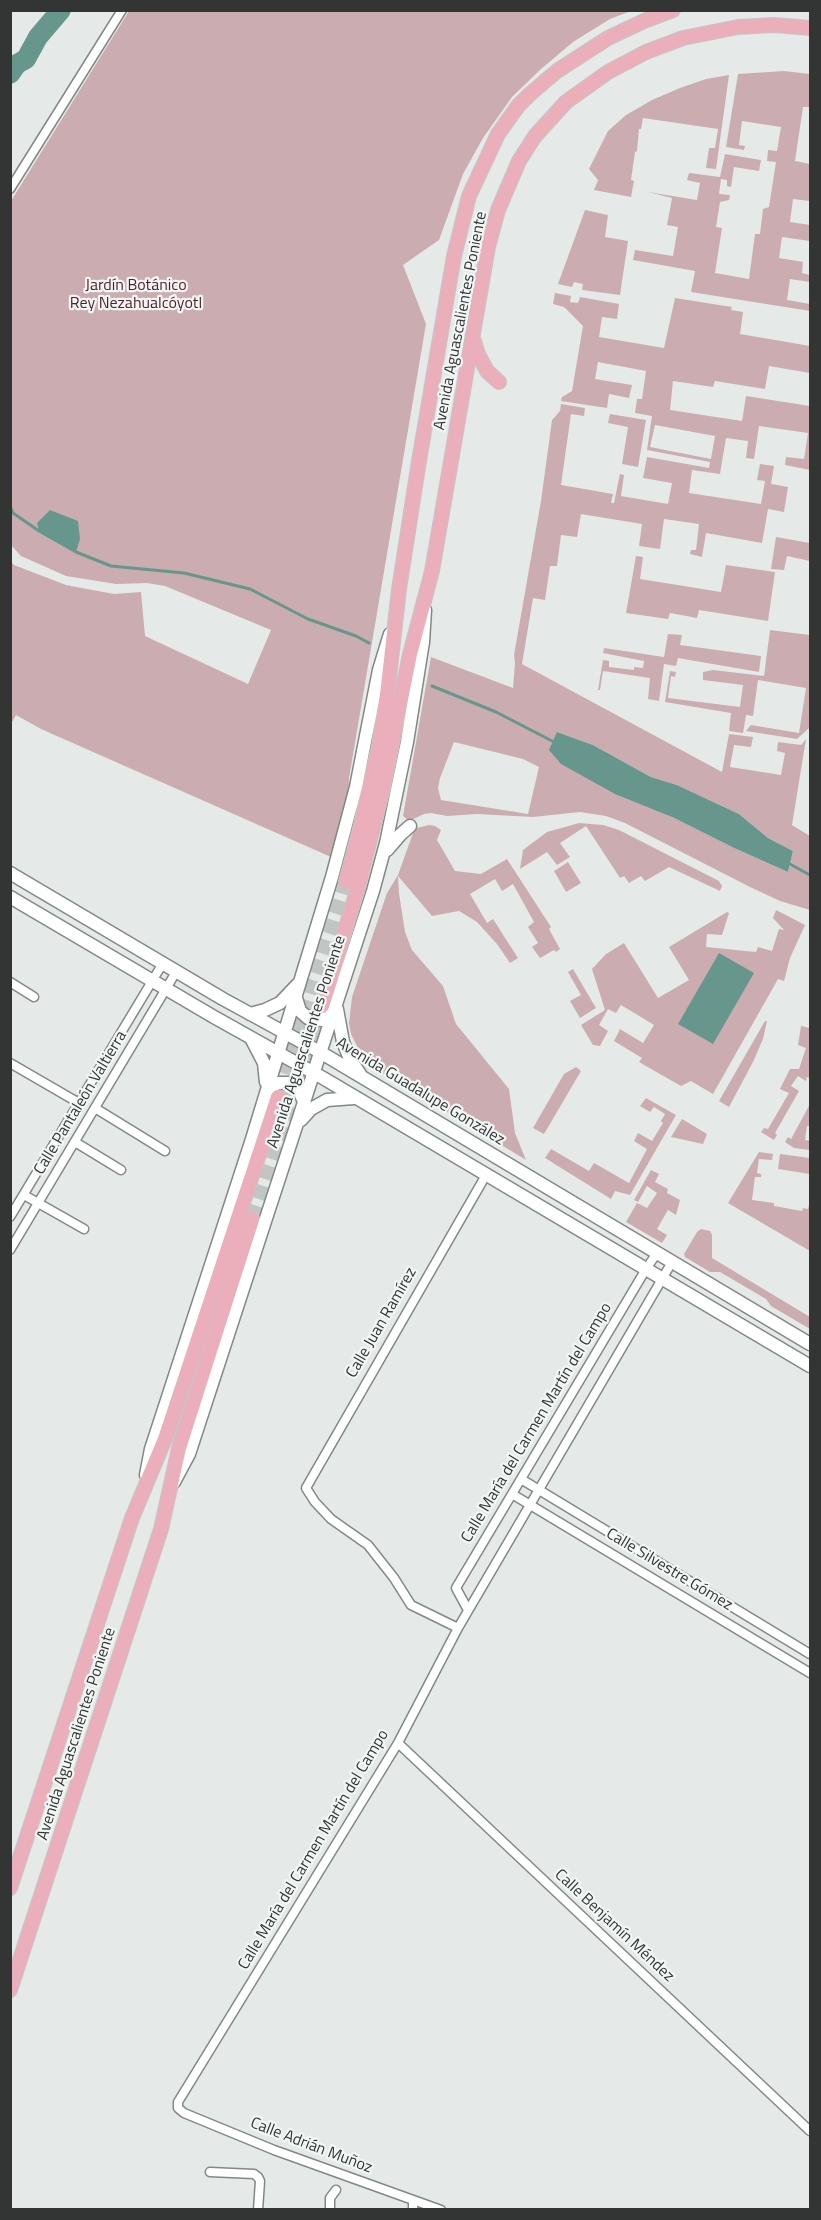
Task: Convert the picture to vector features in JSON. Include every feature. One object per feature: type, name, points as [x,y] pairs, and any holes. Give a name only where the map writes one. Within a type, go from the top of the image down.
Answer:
[{"type":"main road","name":"Avenida Aguascalientes Poniente","points":[[346,882],[379,746],[396,612],[456,245],[469,196],[489,149],[518,106],[557,71],[618,33],[673,10]]},
{"type":"main road","name":"Avenida Aguascalientes Poniente","points":[[331,1006],[382,859],[417,686],[427,593],[488,247],[498,210],[519,161],[545,124],[578,93],[608,72],[645,52],[703,34],[756,25],[810,28]]},
{"type":"main road","points":[[473,334],[477,354],[487,371],[499,382]]},
{"type":"main road","name":"Avenida Aguascalientes Poniente","points":[[171,1488],[189,1454],[314,1073],[374,827],[410,654],[427,593]]},
{"type":"main road","name":"Avenida Aguascalientes Poniente","points":[[10,1888],[142,1492],[165,1439],[270,1095],[279,1053],[330,884],[356,787],[379,670],[396,612]]},
{"type":"main road","points":[[382,859],[393,842],[410,826]]},
{"type":"main road","name":"Avenida Guadalupe González","points":[[10,873],[176,972],[363,1077],[810,1344]]},
{"type":"main road","points":[[10,897],[357,1098],[810,1366]]},
{"type":"main road","points":[[250,1014],[279,1003],[293,990],[303,974]]},
{"type":"main road","points":[[296,997],[300,1011],[308,1018],[322,1020],[331,1006]]},
{"type":"main road","points":[[331,1006],[350,1059],[363,1077]]},
{"type":"main road","points":[[249,1037],[256,1044],[264,1063],[270,1095]]},
{"type":"main road","points":[[270,1095],[277,1083],[288,1083],[301,1092],[304,1102]]},
{"type":"main road","points":[[294,1131],[304,1115],[319,1104],[336,1098],[357,1098]]},
{"type":"main road","name":"Avenida Aguascalientes Poniente","points":[[10,1990],[157,1540],[180,1448],[252,1219]]},
{"type":"street","points":[[10,189],[122,10]]},
{"type":"street","name":"Calle Pantaleón Valtierra","points":[[10,1217],[163,963]]},
{"type":"street","name":"Calle Pantaleón Valtierra","points":[[10,1250],[176,972]]},
{"type":"street","points":[[10,982],[34,997]]},
{"type":"street","points":[[10,1063],[79,1103]]},
{"type":"street","points":[[95,1108],[165,1151]]},
{"type":"street","points":[[75,1142],[121,1170]]},
{"type":"street","name":"Calle Juan Ramírez","points":[[458,1628],[411,1605],[394,1578],[368,1545],[331,1518],[315,1502],[306,1488],[486,1175]]},
{"type":"street","points":[[24,1194],[84,1229]]},
{"type":"street","name":"Calle María del Carmen Martín del Campo","points":[[468,1610],[456,1588],[657,1253]]},
{"type":"street","name":"Calle María del Carmen Martín del Campo","points":[[178,2102],[398,1743],[468,1610],[672,1262]]},
{"type":"street","name":"Calle Silvestre Gómez","points":[[521,1479],[810,1654]]},
{"type":"street","name":"Calle Silvestre Gómez","points":[[512,1494],[810,1673]]},
{"type":"street","points":[[631,1565],[640,1551]]},
{"type":"street","name":"Calle Benjamín Méndez","points":[[398,1743],[810,2131]]},
{"type":"street","name":"Calle Adrián Muñoz","points":[[178,2102],[178,2108],[184,2112],[264,2146],[413,2205],[441,2210]]},
{"type":"street","points":[[210,2172],[254,2174],[258,2177],[260,2181],[258,2210]]},
{"type":"street","points":[[330,2210],[330,2198],[336,2190]]},
{"type":"green space","name":"Jardín Botánico Rey Nezahualcóyotl","points":[[129,11],[631,11],[610,19],[573,42],[512,97],[483,138],[463,174],[439,240],[403,265],[426,324],[349,778],[348,807],[331,857],[41,729],[16,715],[11,724],[10,561],[14,565],[66,585],[114,594],[141,592],[145,636],[248,684],[271,630],[165,586],[147,583],[116,584],[66,576],[21,556],[11,545],[11,201]]},
{"type":"green space","points":[[784,71],[810,74],[810,107],[803,107],[795,161],[810,164],[810,201],[793,199],[790,222],[810,225],[810,241],[782,237],[779,258],[803,262],[802,273],[810,275],[810,282],[790,279],[787,300],[810,304],[810,311],[691,292],[695,271],[633,260],[635,250],[673,256],[678,227],[667,225],[672,198],[648,192],[697,200],[700,183],[687,180],[689,173],[720,177],[725,154],[761,160],[759,171],[734,167],[731,187],[727,186],[727,180],[721,179],[719,194],[730,195],[729,200],[720,202],[716,227],[722,228],[715,273],[749,279],[755,234],[760,234],[763,209],[769,207],[776,162],[767,161],[768,150],[777,151],[781,127],[742,121],[739,145],[745,146],[744,150],[726,147],[738,74]]},
{"type":"green space","points":[[729,75],[716,169],[706,168],[709,148],[715,148],[718,129],[643,118],[635,152],[631,197],[594,190],[598,180],[589,169],[608,131],[626,115],[680,88],[706,79]]},
{"type":"green space","points":[[585,210],[608,215],[605,237],[628,241],[620,295],[582,290],[583,284],[574,282],[572,287],[558,284]]},
{"type":"green space","points":[[555,293],[571,296],[570,302],[578,303],[580,297],[619,304],[617,319],[602,317],[599,337],[664,348],[675,298],[732,307],[731,310],[743,312],[740,334],[810,346],[810,373],[769,366],[765,389],[715,381],[713,387],[673,381],[670,410],[742,421],[746,396],[810,406],[810,470],[785,465],[786,457],[804,459],[808,433],[759,426],[754,459],[746,458],[748,441],[726,438],[720,474],[692,470],[689,493],[761,504],[765,481],[757,480],[760,464],[774,466],[771,484],[788,487],[784,512],[768,509],[762,543],[706,533],[702,557],[690,554],[691,550],[696,550],[699,524],[664,519],[660,549],[639,546],[642,524],[581,514],[577,537],[561,535],[557,566],[550,566],[545,600],[533,598],[522,664],[722,772],[729,734],[753,737],[751,747],[734,745],[730,767],[781,775],[785,753],[777,751],[778,742],[801,745],[806,739],[792,825],[810,836],[810,910],[780,901],[625,823],[606,816],[580,812],[533,817],[477,814],[447,816],[431,813],[409,821],[403,816],[431,657],[513,688],[514,655],[541,501],[552,420],[560,411],[561,404],[585,408],[584,416],[571,414],[561,485],[613,494],[611,503],[614,503],[620,474],[624,475],[621,496],[668,504],[672,483],[643,478],[647,457],[709,468],[710,462],[647,450],[652,416],[635,413],[637,399],[642,399],[646,371],[598,362],[595,379],[632,385],[629,398],[609,394],[607,408],[561,401],[562,397],[572,391],[583,326],[564,307],[553,304]],"holes":[[[655,425],[715,436],[711,459],[650,447]],[[557,732],[593,745],[651,777],[677,785],[739,814],[768,838],[793,851],[788,872],[672,817]],[[454,742],[523,759],[539,767],[528,814],[441,800],[438,788]]]},
{"type":"green space","points":[[610,414],[646,420],[638,467],[622,464],[628,427],[608,423]]},
{"type":"green space","points":[[776,537],[810,543],[810,561],[787,556],[784,570],[771,569]]},
{"type":"green space","points":[[636,556],[643,557],[640,579],[721,592],[726,565],[775,572],[768,621],[699,610],[697,618],[670,613],[668,619],[626,613]]},
{"type":"green space","points":[[770,630],[810,635],[810,722],[809,728],[797,739],[746,731],[751,725],[799,733],[806,688],[758,680],[753,716],[746,715],[743,733],[729,731],[731,713],[665,702],[670,671],[676,672],[675,677],[671,676],[668,698],[740,707],[743,685],[703,680],[703,672],[713,670],[764,676]]},
{"type":"green space","points":[[668,634],[682,635],[680,645],[761,656],[759,672],[678,658],[676,666],[664,664],[659,701],[648,699],[650,678],[603,671],[600,690],[598,690],[603,660],[609,661],[609,667],[634,670],[634,667],[643,668],[644,661],[603,653],[604,648],[664,657]]},
{"type":"green space","points":[[579,823],[603,825],[619,830],[719,881],[722,886],[720,891],[669,867],[645,881],[641,876],[629,883],[624,876],[620,878],[586,826],[560,843],[570,857],[557,865],[547,852],[520,869],[523,850],[547,832]]},
{"type":"green space","points":[[429,825],[441,830],[437,840],[455,871],[481,874],[507,859],[551,927],[549,929],[560,949],[540,958],[532,947],[538,943],[528,927],[534,922],[513,884],[502,891],[495,879],[470,894],[487,923],[493,919],[518,958],[510,963],[477,922],[459,911],[432,916],[398,876],[405,932],[412,950],[443,986],[456,1024],[509,1089],[515,1133],[526,1160],[378,1070],[360,1052],[351,1034],[349,1023],[352,997],[387,893],[398,875],[413,833],[417,828]]},
{"type":"green space","points":[[568,862],[581,883],[566,892],[554,871]]},
{"type":"green space","points":[[776,910],[805,925],[790,958],[784,981],[778,979],[713,1094],[691,1081],[681,1086],[639,1062],[642,1058],[614,1041],[620,1029],[643,1043],[654,1025],[621,1005],[616,1013],[608,1009],[599,1025],[608,1031],[600,1046],[593,1045],[581,1025],[605,1010],[592,969],[606,954],[624,943],[658,998],[689,980],[669,947],[727,912],[729,913],[722,935],[707,934],[706,947],[756,952],[758,947],[772,951],[779,929],[784,930],[773,918]]},
{"type":"green space","points":[[573,969],[596,1008],[580,1018],[570,1001],[581,995],[568,972]]},
{"type":"green space","points":[[767,1021],[763,1039],[729,1107],[719,1101]]},
{"type":"green space","points":[[801,1026],[810,1028],[810,1078],[807,1077],[806,1081],[798,1076],[791,1086],[799,1091],[775,1133],[777,1135],[774,1140],[761,1132],[764,1128],[768,1129],[789,1093],[780,1089],[790,1069],[799,1069],[806,1048],[798,1045]]},
{"type":"green space","points":[[576,1067],[581,1071],[544,1134],[533,1128],[564,1074]]},
{"type":"green space","points":[[646,1098],[676,1115],[630,1195],[615,1191],[611,1199],[545,1158],[551,1149],[589,1171],[594,1163],[629,1183],[647,1149],[634,1141],[638,1133],[652,1141],[663,1123],[661,1121],[665,1114],[654,1107],[650,1112],[640,1106]]},
{"type":"green space","points":[[810,1104],[810,1126],[807,1126],[805,1140],[810,1141],[810,1150],[794,1148],[785,1142],[788,1137],[791,1139]]},
{"type":"green space","points":[[682,1119],[707,1134],[703,1144],[671,1137]]},
{"type":"green space","points":[[759,1152],[773,1154],[772,1160],[759,1159],[757,1173],[761,1174],[761,1177],[755,1177],[752,1200],[802,1211],[803,1208],[808,1209],[809,1205],[810,1251],[728,1203]]},
{"type":"green space","points":[[780,1154],[810,1158],[810,1174],[778,1169]]},
{"type":"green space","points":[[651,1170],[659,1174],[655,1182],[668,1189],[667,1193],[680,1200],[676,1215],[668,1210],[657,1229],[667,1235],[662,1243],[626,1222],[637,1203],[647,1208],[657,1193],[647,1186],[638,1202],[634,1200]]},
{"type":"green space","points":[[701,1229],[710,1231],[712,1235],[712,1258],[810,1317],[810,1329],[771,1306],[766,1299],[720,1272],[710,1272],[685,1257],[684,1254]]},
{"type":"shaded area","points":[[50,510],[78,521],[80,539],[76,552],[39,531],[37,523]]},
{"type":"shaded area","points":[[557,732],[593,745],[651,777],[677,785],[739,814],[768,838],[793,851],[788,872],[672,817],[615,794],[561,764],[549,750]]},
{"type":"shaded area","points":[[719,953],[754,973],[713,1044],[678,1024]]},
{"type":"waterway","points":[[10,74],[17,64],[26,59],[38,37],[61,10]]},
{"type":"waterway","points":[[10,506],[13,513],[39,531],[76,552],[111,566],[184,573],[250,589],[308,619],[369,643]]},
{"type":"waterway","points":[[432,686],[496,712],[556,743]]},
{"type":"waterway","points":[[788,863],[810,875]]},
{"type":"tunnel","points":[[279,1094],[346,882]]},
{"type":"tunnel","points":[[252,1219],[322,1006]]}]
